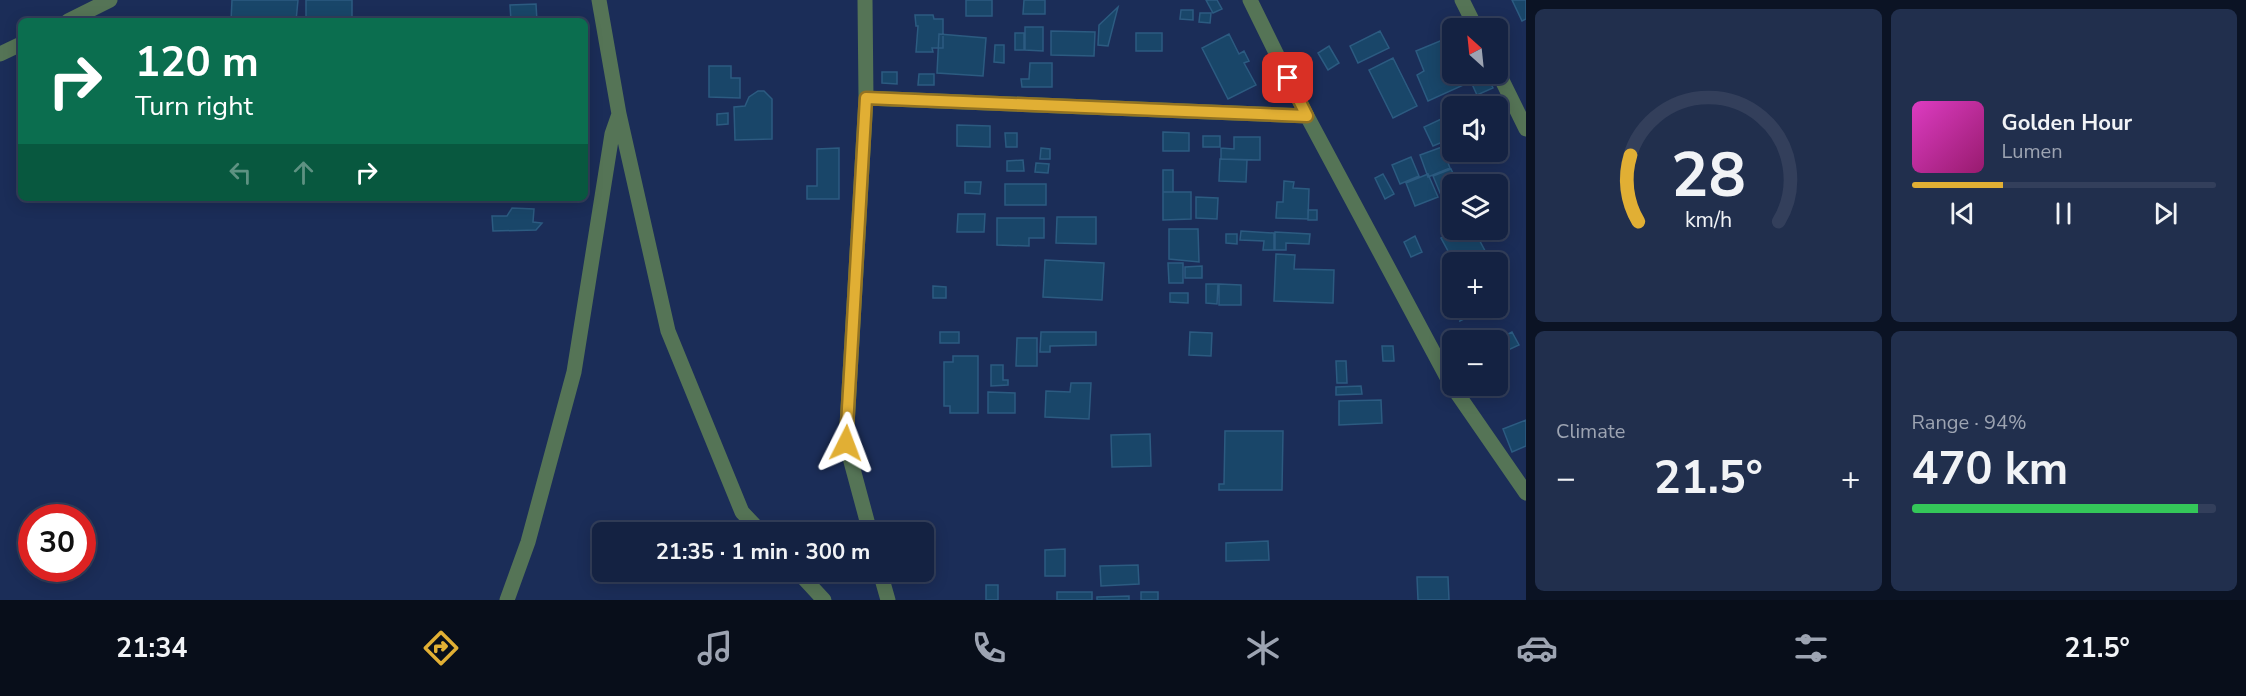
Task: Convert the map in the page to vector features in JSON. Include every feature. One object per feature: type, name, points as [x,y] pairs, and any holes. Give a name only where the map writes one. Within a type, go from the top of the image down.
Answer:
[{"type":"street","points":[[600,0],[619,114],[668,331],[742,512],[752,522]]},
{"type":"street","points":[[865,0],[866,98],[846,443],[867,522]]},
{"type":"street","points":[[1250,0],[1307,116],[1450,383],[1526,493]]},
{"type":"street","points":[[1462,0],[1471,18]]},
{"type":"street","points":[[74,18],[104,2]]},
{"type":"street","points":[[0,54],[18,45]]},
{"type":"street","points":[[1504,84],[1526,129]]},
{"type":"street","points":[[866,98],[1307,116]]},
{"type":"street","points":[[507,600],[528,542],[574,372],[612,134],[619,114]]},
{"type":"street","points":[[807,582],[824,600]]},
{"type":"street","points":[[883,582],[888,600]]},
{"type":"building","points":[[232,0],[298,0],[296,18],[231,18]]},
{"type":"building","points":[[306,0],[352,0],[352,18],[306,18]]},
{"type":"building","points":[[966,0],[992,0],[992,16],[966,16]]},
{"type":"building","points":[[1024,0],[1045,0],[1045,14],[1023,14]]},
{"type":"building","points":[[1206,0],[1217,0],[1222,9],[1213,13]]},
{"type":"building","points":[[1512,0],[1526,0],[1526,19],[1522,21]]},
{"type":"building","points":[[536,4],[537,18],[511,18],[510,5]]},
{"type":"building","points":[[1118,7],[1108,46],[1098,45],[1099,25]]},
{"type":"building","points":[[1181,10],[1193,10],[1193,20],[1180,19]]},
{"type":"building","points":[[1200,13],[1211,13],[1210,23],[1199,22]]},
{"type":"building","points":[[915,15],[933,15],[934,19],[943,19],[943,48],[932,48],[933,52],[916,52],[918,26],[916,26]]},
{"type":"building","points":[[1025,27],[1043,27],[1043,51],[1025,50]]},
{"type":"building","points":[[1051,31],[1095,32],[1094,56],[1051,55]]},
{"type":"building","points":[[1380,31],[1389,48],[1358,63],[1350,46]]},
{"type":"building","points":[[1015,33],[1024,33],[1024,50],[1015,50]]},
{"type":"building","points":[[1136,33],[1162,33],[1162,51],[1136,51]]},
{"type":"building","points":[[939,34],[986,38],[983,76],[937,73]]},
{"type":"building","points":[[1229,34],[1239,54],[1244,51],[1249,61],[1244,63],[1256,85],[1228,99],[1202,48]]},
{"type":"building","points":[[1442,40],[1442,84],[1466,84],[1428,101],[1417,75],[1424,71],[1416,51]]},
{"type":"building","points":[[995,45],[1004,45],[1004,63],[994,62]]},
{"type":"building","points":[[1329,46],[1339,63],[1328,70],[1318,53]]},
{"type":"building","points":[[1393,58],[1417,106],[1393,118],[1369,70]]},
{"type":"building","points":[[1030,63],[1052,63],[1052,87],[1022,87],[1021,79],[1029,79]]},
{"type":"building","points":[[709,66],[731,66],[731,78],[740,78],[740,98],[709,97]]},
{"type":"building","points":[[882,72],[897,72],[897,84],[882,83]]},
{"type":"building","points":[[919,74],[934,74],[934,85],[918,85]]},
{"type":"building","points":[[1472,84],[1491,84],[1493,88],[1477,95]]},
{"type":"building","points":[[758,91],[764,91],[772,99],[772,139],[735,140],[734,107],[745,106],[749,97]]},
{"type":"building","points":[[728,113],[728,124],[717,125],[717,114]]},
{"type":"building","points":[[1442,119],[1442,142],[1433,146],[1424,127]]},
{"type":"building","points":[[957,125],[990,126],[990,147],[957,146]]},
{"type":"building","points":[[1163,132],[1189,133],[1189,151],[1163,151]]},
{"type":"building","points":[[1005,133],[1017,133],[1017,147],[1006,147]]},
{"type":"building","points":[[1203,136],[1220,136],[1220,147],[1203,147]]},
{"type":"building","points":[[1234,137],[1260,137],[1260,160],[1221,159],[1221,148],[1234,149]]},
{"type":"building","points":[[1442,147],[1442,162],[1448,162],[1450,168],[1428,177],[1420,155]]},
{"type":"building","points":[[839,148],[839,199],[807,199],[807,186],[817,186],[817,149]]},
{"type":"building","points":[[1041,148],[1050,149],[1050,159],[1040,159]]},
{"type":"building","points":[[1411,157],[1419,176],[1400,184],[1392,165]]},
{"type":"building","points":[[1220,159],[1247,160],[1246,182],[1219,181]]},
{"type":"building","points":[[1023,160],[1024,171],[1007,171],[1007,161]]},
{"type":"building","points":[[1036,163],[1049,164],[1048,173],[1035,172]]},
{"type":"building","points":[[1451,169],[1453,174],[1442,174],[1442,198],[1433,176]]},
{"type":"building","points":[[1163,170],[1173,170],[1173,192],[1163,192]]},
{"type":"building","points":[[1383,174],[1394,194],[1385,199],[1375,178]]},
{"type":"building","points":[[1428,174],[1438,197],[1415,206],[1406,183]]},
{"type":"building","points":[[1284,181],[1294,182],[1293,188],[1309,189],[1308,219],[1276,218],[1277,202],[1283,202]]},
{"type":"building","points":[[965,182],[981,182],[980,194],[965,193]]},
{"type":"building","points":[[1005,184],[1046,184],[1046,205],[1005,205]]},
{"type":"building","points":[[1163,192],[1191,192],[1191,219],[1163,220]]},
{"type":"building","points":[[1196,197],[1218,198],[1217,219],[1196,218]]},
{"type":"building","points":[[512,208],[534,209],[533,222],[542,223],[536,230],[493,231],[492,216],[507,216]]},
{"type":"building","points":[[1308,210],[1317,210],[1317,220],[1308,220]]},
{"type":"building","points":[[958,214],[985,214],[984,232],[957,232]]},
{"type":"building","points":[[1057,217],[1096,217],[1096,244],[1056,243]]},
{"type":"building","points":[[997,218],[1044,218],[1044,238],[1029,238],[1029,246],[997,245]]},
{"type":"building","points":[[1169,229],[1198,229],[1199,262],[1169,259]]},
{"type":"building","points":[[1241,231],[1274,233],[1274,250],[1263,250],[1264,241],[1240,240]]},
{"type":"building","points":[[1275,232],[1310,234],[1309,244],[1286,243],[1286,250],[1275,250]]},
{"type":"building","points":[[1226,234],[1237,234],[1237,244],[1226,243]]},
{"type":"building","points":[[1415,236],[1422,252],[1411,257],[1404,242]]},
{"type":"building","points":[[1442,240],[1479,240],[1486,252],[1449,252]]},
{"type":"building","points":[[1276,254],[1295,255],[1294,269],[1334,270],[1333,303],[1274,301]]},
{"type":"building","points":[[1045,260],[1104,263],[1102,300],[1043,297]]},
{"type":"building","points":[[1168,263],[1183,263],[1183,283],[1169,283]]},
{"type":"building","points":[[1202,266],[1202,278],[1185,278],[1185,267]]},
{"type":"building","points":[[1206,284],[1218,284],[1217,304],[1206,303]]},
{"type":"building","points":[[1219,284],[1241,285],[1241,305],[1219,305]]},
{"type":"building","points":[[933,286],[946,287],[946,298],[933,298]]},
{"type":"building","points":[[1170,293],[1188,293],[1188,303],[1170,302]]},
{"type":"building","points":[[940,332],[959,332],[959,343],[940,343]]},
{"type":"building","points":[[1041,332],[1096,332],[1096,345],[1050,346],[1050,352],[1040,352]]},
{"type":"building","points":[[1190,332],[1212,333],[1211,356],[1189,355]]},
{"type":"building","points":[[1512,332],[1519,345],[1508,350],[1508,334]]},
{"type":"building","points":[[1017,338],[1037,338],[1037,366],[1016,366]]},
{"type":"building","points":[[1382,346],[1393,346],[1394,361],[1383,361]]},
{"type":"building","points":[[953,356],[978,356],[978,413],[950,413],[950,406],[944,406],[944,362],[953,362]]},
{"type":"building","points":[[1336,361],[1346,361],[1347,383],[1337,383]]},
{"type":"building","points":[[991,365],[1003,365],[1003,380],[1008,380],[1008,385],[991,386]]},
{"type":"building","points":[[1071,383],[1091,383],[1089,419],[1045,417],[1046,391],[1070,392]]},
{"type":"building","points":[[1361,386],[1362,394],[1336,395],[1336,387]]},
{"type":"building","points":[[988,392],[1015,393],[1015,413],[988,413]]},
{"type":"building","points":[[1381,400],[1382,423],[1339,425],[1339,401]]},
{"type":"building","points":[[1526,420],[1526,446],[1512,452],[1503,429]]},
{"type":"building","points":[[1225,431],[1283,431],[1282,490],[1219,490],[1219,484],[1224,484]]},
{"type":"building","points":[[1150,434],[1151,466],[1112,467],[1111,435]]},
{"type":"building","points":[[1268,541],[1269,560],[1226,561],[1226,543]]},
{"type":"building","points":[[1065,549],[1065,576],[1045,576],[1045,550]]},
{"type":"building","points":[[1138,565],[1139,584],[1101,586],[1100,566]]},
{"type":"building","points":[[1417,577],[1448,577],[1449,600],[1418,600]]},
{"type":"building","points":[[986,585],[998,585],[998,600],[986,600]]},
{"type":"building","points":[[1057,592],[1092,592],[1092,600],[1057,600]]},
{"type":"building","points":[[1141,592],[1158,592],[1158,600],[1141,600]]},
{"type":"building","points":[[1129,596],[1129,600],[1097,600],[1097,597]]},
{"type":"route","points":[[846,443],[866,98],[1307,116],[1288,78]]}]
